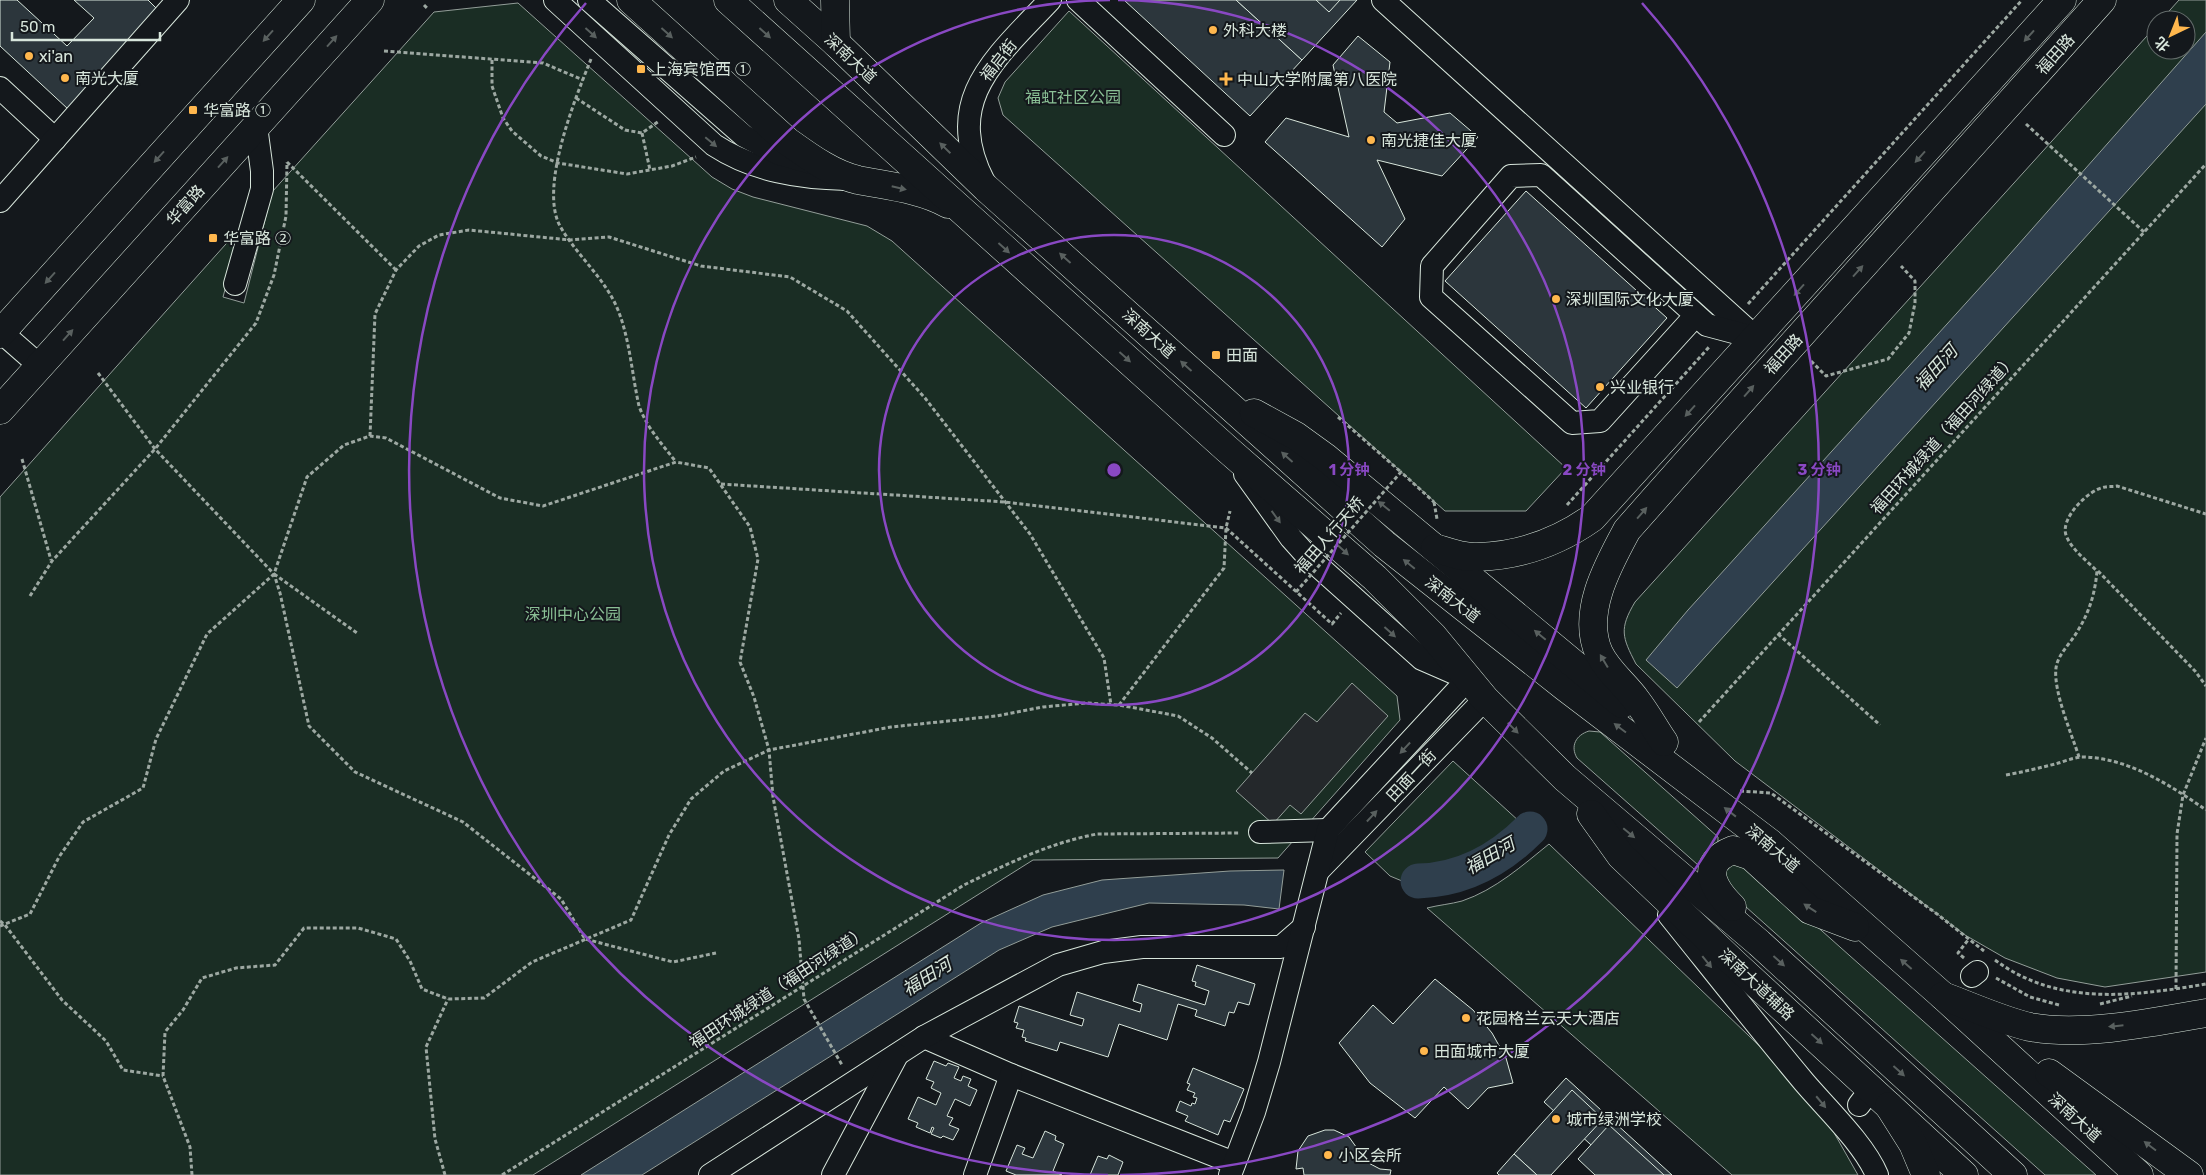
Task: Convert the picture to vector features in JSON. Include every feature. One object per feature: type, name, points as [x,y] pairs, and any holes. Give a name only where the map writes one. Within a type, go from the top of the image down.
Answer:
[{"type":"main road","points":[[0,332],[301,0]]},
{"type":"main road","name":"华富路","points":[[0,410],[370,0]]},
{"type":"main road","points":[[631,0],[787,141],[832,170],[857,180],[927,195],[946,202],[968,215]]},
{"type":"main road","name":"深南大道","points":[[728,0],[1227,449],[1375,578],[1434,636],[1476,689],[1565,778],[1759,943],[2014,1175]]},
{"type":"main road","name":"深南大道","points":[[788,0],[836,43],[986,188],[1384,544],[1565,687],[1770,843],[1943,996],[2139,1175]]},
{"type":"main road","name":"福田路","points":[[1435,548],[1476,558],[1511,552],[1550,543],[1574,531],[1592,518],[2062,0]]},
{"type":"main road","name":"福田路","points":[[1664,742],[1637,700],[1610,671],[1599,653],[1594,636],[1593,623],[1596,601],[1614,554],[1627,530],[1778,358],[1958,162],[2102,0]]},
{"type":"main road","points":[[836,43],[840,5]]},
{"type":"main road","points":[[1222,399],[1296,436],[1325,457],[1620,702],[1664,742],[1701,789]]},
{"type":"main road","name":"深南大道辅路","points":[[1565,778],[1621,856],[1964,1175]]},
{"type":"main road","points":[[1759,943],[1741,915],[1718,893],[1712,878],[1713,866],[1722,854],[1733,850],[1750,856],[1810,910],[1871,933]]},
{"type":"main road","points":[[1943,996],[2029,1026],[2052,1030],[2090,1029],[2164,1021],[2206,1013]]},
{"type":"main road","points":[[1943,996],[2189,1175]]},
{"type":"main road","points":[[1889,1106],[1913,1144],[1926,1175]]},
{"type":"street","points":[[0,201],[178,0]]},
{"type":"street","points":[[555,0],[714,145],[732,156],[776,171],[857,180]]},
{"type":"street","points":[[589,0],[744,136],[779,154],[832,170]]},
{"type":"street","points":[[1078,0],[1224,135]]},
{"type":"street","points":[[1383,0],[1730,324],[1756,338],[1778,358]]},
{"type":"street","name":"福启街","points":[[986,188],[976,167],[969,140],[970,117],[974,95],[989,67],[1040,3]]},
{"type":"street","points":[[0,88],[55,139]]},
{"type":"street","points":[[235,284],[262,189],[262,171],[256,126]]},
{"type":"street","points":[[1696,315],[1600,421],[1572,423],[1431,297],[1432,266],[1511,176],[1542,175],[1696,315],[1708,326],[1730,324]]},
{"type":"street","points":[[0,332],[40,366]]},
{"type":"street","name":"田面一街","points":[[1328,830],[1476,689]]},
{"type":"street","name":"田面一街","points":[[1318,872],[1476,689]]},
{"type":"street","points":[[924,1037],[1232,1169],[1254,1112],[1328,830],[1260,832]]},
{"type":"street","points":[[1621,856],[1859,1146],[1872,1163],[1877,1175]]},
{"type":"street","points":[[710,1175],[924,1037],[1058,965],[1103,952],[1142,948],[1281,947],[1304,927]]},
{"type":"street","points":[[833,1175],[898,1054]]},
{"type":"street","points":[[975,1175],[1012,1075]]},
{"type":"path","points":[[1563,510],[2022,0]]},
{"type":"path","points":[[424,6],[428,9]]},
{"type":"path","points":[[384,51],[543,63],[582,80]]},
{"type":"path","points":[[593,53],[568,120],[553,188],[553,206],[560,226],[598,276],[618,310],[639,406],[648,426],[676,462]]},
{"type":"path","points":[[492,60],[492,86],[503,118],[512,130],[541,156],[558,163],[627,174],[672,166],[697,156]]},
{"type":"path","points":[[576,98],[625,130],[642,133],[666,117]]},
{"type":"path","points":[[2026,124],[2144,232]]},
{"type":"path","points":[[642,133],[650,170]]},
{"type":"path","points":[[30,596],[52,561],[154,449],[256,323],[274,275],[286,216],[287,162],[396,270]]},
{"type":"path","name":"福田环城绿道（福田河绿道）","points":[[1699,722],[2206,164]]},
{"type":"path","points":[[370,436],[375,314],[396,270],[419,246],[439,235],[452,232],[488,231],[570,240],[609,238],[701,266],[790,277],[847,311],[925,398],[1030,534],[1104,658],[1111,705]]},
{"type":"path","points":[[1812,362],[1826,376],[1888,359],[1909,333],[1915,304],[1915,281],[1901,266]]},
{"type":"path","points":[[98,373],[154,449],[274,574],[357,633]]},
{"type":"path","points":[[1338,417],[1434,502],[1437,519]]},
{"type":"path","points":[[0,926],[30,914],[59,857],[82,822],[143,788],[156,739],[207,634],[274,574],[307,477],[344,445],[370,436],[386,438],[500,498],[542,506],[676,462],[709,468],[750,527],[758,560],[740,662],[754,697],[769,750],[773,797],[797,930],[804,999],[844,1068]]},
{"type":"path","points":[[22,459],[52,561]]},
{"type":"path","name":"福田人行天桥","points":[[1296,592],[1400,472]]},
{"type":"path","points":[[721,484],[1005,502],[1226,528]]},
{"type":"path","points":[[2206,514],[2117,486],[2104,486],[2092,492],[2080,503],[2070,513],[2065,523],[2065,534],[2071,544],[2195,671],[2206,686]]},
{"type":"path","points":[[1119,705],[1224,568],[1226,528],[1230,510]]},
{"type":"path","name":"福田人行天桥","points":[[1226,528],[1332,624],[1342,612]]},
{"type":"path","points":[[2080,757],[2058,691],[2056,668],[2060,656],[2076,634],[2091,605],[2096,590],[2097,571]]},
{"type":"path","points":[[274,574],[280,593],[309,726],[355,772],[463,822],[562,900],[585,939],[673,962],[716,953]]},
{"type":"path","points":[[1778,634],[1880,725]]},
{"type":"path","points":[[192,1175],[190,1147],[163,1076],[165,1032],[183,1010],[202,978],[236,968],[275,965],[304,928],[358,928],[396,939],[410,961],[422,989],[448,999],[484,998],[532,962],[631,920],[669,835],[691,799],[724,771],[769,750],[891,727],[996,716],[1043,707],[1086,703],[1119,705],[1178,716],[1212,738],[1252,773]]},
{"type":"path","points":[[2176,989],[2176,834],[2184,795],[2206,738]]},
{"type":"path","points":[[2006,776],[2080,757],[2121,764],[2143,772],[2206,810]]},
{"type":"path","points":[[1736,791],[1772,793],[1938,914],[1968,940],[1981,964],[1991,974],[2030,997],[2068,1007]]},
{"type":"path","name":"福田环城绿道（福田河绿道）","points":[[502,1175],[964,885],[1031,853],[1077,838],[1097,834],[1260,832]]},
{"type":"path","points":[[0,921],[62,1000],[106,1041],[123,1070],[163,1076]]},
{"type":"path","points":[[1958,953],[1968,940]]},
{"type":"path","points":[[1981,964],[2020,974],[2050,987],[2084,993],[2138,995]]},
{"type":"path","points":[[2090,1006],[2138,995],[2206,984]]},
{"type":"path","points":[[444,1175],[435,1139],[426,1047],[448,999]]},
{"type":"green space","points":[[2179,0],[2206,0],[2206,972],[2105,987],[2057,978],[2005,958],[1965,935],[1735,761],[1636,664],[1625,640],[1624,633],[1626,619],[1635,602],[2146,37],[2146,60],[2196,60],[2196,10],[2170,10]]},
{"type":"green space","name":"深圳中心公园","points":[[518,3],[712,177],[732,189],[753,197],[867,226],[892,241],[1397,696],[1400,720],[1278,858],[1033,860],[533,1175],[0,1175],[0,497],[242,226],[223,297],[244,303],[272,192],[434,12]]},
{"type":"green space","name":"福虹社区公园","points":[[1069,11],[1566,468],[1526,511],[1445,511],[1003,115],[998,98],[1005,82]]},
{"type":"green space","points":[[1589,731],[1600,732],[1718,837],[1718,842],[1707,851],[1698,865],[1577,758],[1574,745],[1581,735]]},
{"type":"green space","points":[[1453,761],[1520,822],[1489,847],[1458,866],[1402,881],[1390,876],[1365,852]]},
{"type":"green space","points":[[1549,844],[1773,1059],[1803,1092],[1833,1131],[1858,1175],[1732,1175],[1427,908],[1462,901],[1486,890],[1508,876]]},
{"type":"green space","points":[[1732,864],[1749,866],[2096,1175],[2045,1175],[1726,889],[1724,872]]},
{"type":"shaded area","points":[[1352,683],[1388,716],[1301,814],[1290,805],[1273,824],[1236,791],[1305,713],[1317,722]]},
{"type":"water","points":[[2206,32],[2206,104],[1677,688],[1646,660],[1688,610],[1995,271],[2181,60],[2196,60],[2196,43]]},
{"type":"water","points":[[1284,870],[1279,909],[1244,905],[1149,903],[1052,927],[999,950],[642,1175],[581,1175],[981,923],[1043,895],[1102,880],[1230,871]]},
{"type":"building","name":"南光大厦","points":[[0,0],[17,0],[67,46],[94,18],[74,0],[148,0],[159,11],[68,109],[0,46]]},
{"type":"building","name":"外科大楼","points":[[1124,0],[1236,0],[1302,60],[1250,116]]},
{"type":"building","points":[[1236,0],[1357,0],[1302,60]]},
{"type":"building","points":[[1316,0],[1340,0],[1329,12]]},
{"type":"building","name":"南光捷佳大厦","points":[[1358,36],[1390,62],[1384,112],[1397,123],[1450,113],[1478,137],[1442,176],[1377,160],[1405,219],[1382,247],[1265,142],[1286,118],[1349,137],[1333,65]]},
{"type":"building","name":"深圳国际文化大厦","points":[[1526,191],[1667,318],[1586,408],[1445,281]]},
{"type":"building","points":[[1197,965],[1255,984],[1249,1005],[1238,1002],[1234,1013],[1229,1012],[1225,1026],[1195,1016],[1197,1010],[1178,1004],[1167,1040],[1119,1024],[1108,1057],[1060,1042],[1057,1051],[1025,1041],[1026,1038],[1022,1037],[1024,1030],[1016,1028],[1018,1023],[1014,1022],[1019,1006],[1082,1026],[1084,1019],[1070,1015],[1077,992],[1140,1012],[1142,1004],[1133,1001],[1138,984],[1205,1005],[1209,991],[1195,986],[1196,982],[1192,981]]},
{"type":"building","name":"田面城市大厦","points":[[1435,979],[1473,1010],[1492,1033],[1506,1058],[1513,1083],[1488,1088],[1468,1109],[1444,1087],[1415,1118],[1370,1083],[1339,1043],[1373,1005],[1393,1024]]},
{"type":"building","points":[[934,1061],[946,1066],[948,1063],[959,1067],[954,1078],[961,1081],[963,1076],[971,1079],[968,1086],[977,1090],[970,1106],[955,1099],[947,1116],[953,1118],[949,1125],[959,1129],[953,1140],[931,1134],[934,1128],[932,1127],[930,1133],[916,1127],[918,1123],[908,1119],[918,1097],[936,1105],[941,1093],[931,1088],[934,1082],[926,1079]]},
{"type":"building","points":[[1193,1068],[1244,1089],[1230,1122],[1224,1120],[1218,1135],[1185,1121],[1188,1116],[1176,1111],[1180,1101],[1191,1106],[1192,1103],[1195,1104],[1197,1098],[1193,1097],[1195,1093],[1187,1090],[1190,1084],[1187,1083]]},
{"type":"building","points":[[1566,1078],[1672,1175],[1624,1175],[1544,1102]]},
{"type":"building","points":[[1572,1090],[1603,1119],[1551,1175],[1537,1175],[1514,1154]]},
{"type":"building","points":[[1609,1125],[1664,1175],[1595,1175],[1578,1159]]},
{"type":"building","name":"小区会所","points":[[1325,1130],[1334,1130],[1349,1137],[1359,1151],[1361,1159],[1380,1169],[1391,1170],[1390,1175],[1304,1175],[1303,1168],[1296,1169],[1298,1151],[1308,1136]]},
{"type":"building","points":[[1045,1131],[1056,1136],[1055,1140],[1064,1144],[1053,1171],[1062,1175],[1016,1175],[1006,1171],[1017,1145],[1025,1148],[1022,1154],[1033,1158]]},
{"type":"building","points":[[1514,1154],[1537,1175],[1499,1175],[1497,1173]]},
{"type":"building","points":[[1109,1155],[1123,1162],[1118,1175],[1090,1175],[1098,1156],[1107,1159]]},
{"type":"waterway","name":"福田河","points":[[1418,881],[1450,877],[1479,866],[1506,850],[1530,829]]},
{"type":"place","name":"外科大楼","points":[[1213,30]]},
{"type":"place","name":"xi'an","points":[[29,56]]},
{"type":"place","name":"上海宾馆西 ①","points":[[641,69]]},
{"type":"place","name":"南光大厦","points":[[65,78]]},
{"type":"place","name":"中山大学附属第八医院","points":[[1226,79]]},
{"type":"place","name":"华富路 ①","points":[[193,110]]},
{"type":"place","name":"南光捷佳大厦","points":[[1371,140]]},
{"type":"place","name":"华富路 ②","points":[[213,238]]},
{"type":"place","name":"深圳国际文化大厦","points":[[1556,299]]},
{"type":"place","name":"田面","points":[[1216,355]]},
{"type":"place","name":"兴业银行","points":[[1600,387]]},
{"type":"place","name":"花园格兰云天大酒店","points":[[1466,1018]]},
{"type":"place","name":"田面城市大厦","points":[[1424,1051]]},
{"type":"place","name":"城市绿洲学校","points":[[1556,1119]]},
{"type":"place","name":"小区会所","points":[[1328,1155]]}]
